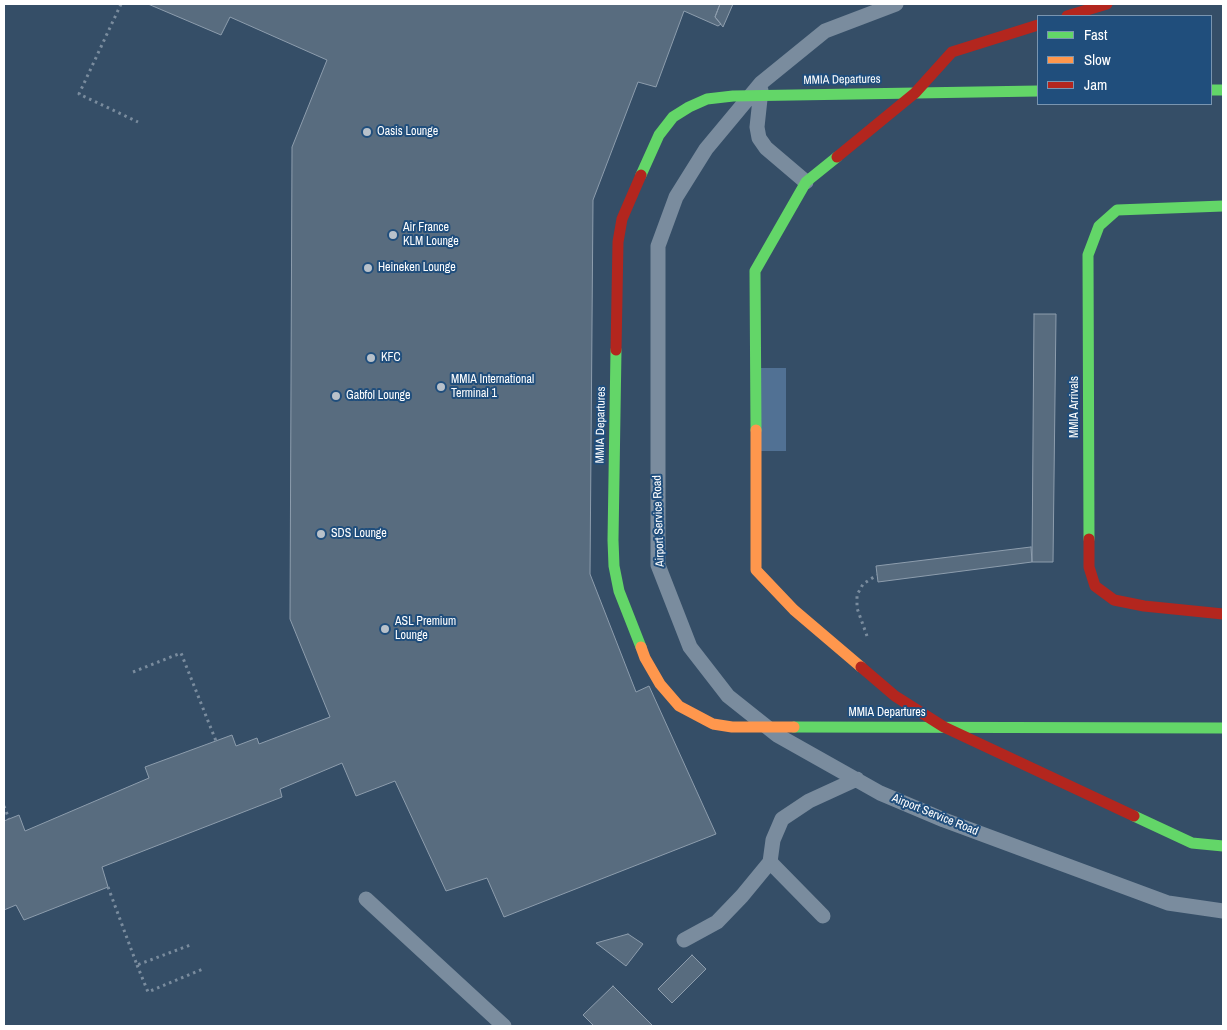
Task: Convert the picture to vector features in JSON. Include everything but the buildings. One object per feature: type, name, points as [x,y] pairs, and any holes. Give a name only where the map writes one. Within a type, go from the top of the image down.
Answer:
[{"type":"main road","points":[[1070,15],[1107,4]]},
{"type":"main road","name":"MMIA Departures","points":[[1037,25],[952,52],[915,93],[806,182],[756,271],[756,570],[794,610],[895,696],[944,727],[1192,843],[1223,846]]},
{"type":"main road","name":"MMIA Departures","points":[[1037,92],[733,96],[707,99],[673,117],[658,135],[622,219],[618,242],[613,520],[614,566],[619,591],[645,658],[660,684],[680,706],[703,720],[732,727],[1223,728]]},
{"type":"main road","name":"MMIA Arrivals","points":[[1223,206],[1117,210],[1099,226],[1088,256],[1089,567],[1095,586],[1114,600],[1144,606],[1223,614]]},
{"type":"lane","name":"Airport Service Road","points":[[896,4],[825,31],[761,83],[706,149],[676,197],[658,246],[658,566],[690,647],[728,696],[777,735],[888,796],[944,820],[1168,903],[1223,911]]},
{"type":"lane","points":[[761,83],[757,127],[759,138],[766,148],[806,182]]},
{"type":"lane","points":[[684,940],[717,922],[742,896],[770,862],[773,840],[782,819],[809,800],[857,779]]},
{"type":"lane","points":[[770,862],[823,916]]},
{"type":"lane","points":[[366,899],[504,1026]]},
{"type":"path","points":[[121,4],[79,94],[138,122]]},
{"type":"path","points":[[869,640],[857,608],[858,595],[863,584],[877,575]]},
{"type":"path","points":[[133,672],[181,653],[216,741]]},
{"type":"path","points":[[4,806],[9,819]]},
{"type":"path","points":[[108,887],[148,992],[203,969]]},
{"type":"path","points":[[137,965],[192,944]]},
{"type":"water","points":[[751,368],[786,368],[786,451],[751,451]]},
{"type":"traffic: fast","points":[[1212,90],[1223,90]]},
{"type":"traffic: fast","points":[[641,175],[659,135],[673,117],[707,99],[733,96],[1037,91]]},
{"type":"traffic: fast","points":[[756,430],[755,271],[806,182],[837,157]]},
{"type":"traffic: fast","points":[[1089,539],[1088,255],[1099,226],[1117,210],[1223,206]]},
{"type":"traffic: fast","points":[[616,350],[614,566],[619,591],[641,647]]},
{"type":"traffic: fast","points":[[794,727],[1223,728]]},
{"type":"traffic: fast","points":[[1134,816],[1192,843],[1223,846]]},
{"type":"traffic: slow","points":[[756,430],[756,570],[794,610],[861,667]]},
{"type":"traffic: slow","points":[[641,647],[660,684],[679,706],[713,724],[732,727],[794,727]]},
{"type":"traffic: jam","points":[[1070,15],[1107,4]]},
{"type":"traffic: jam","points":[[837,157],[915,93],[952,52],[1037,25]]},
{"type":"traffic: jam","points":[[616,350],[618,242],[622,219],[641,175]]},
{"type":"traffic: jam","points":[[1089,539],[1089,567],[1095,586],[1114,600],[1144,606],[1223,614]]},
{"type":"traffic: jam","points":[[861,667],[895,696],[944,727],[1134,816]]},
{"type":"place","name":"Oasis Lounge","points":[[367,132]]},
{"type":"place","name":"Air France KLM Lounge","points":[[393,235]]},
{"type":"place","name":"Heineken Lounge","points":[[368,268]]},
{"type":"place","name":"KFC","points":[[371,358]]},
{"type":"place","name":"MMIA International Terminal 1","points":[[441,387]]},
{"type":"place","name":"Gabfol Lounge","points":[[336,396]]},
{"type":"place","name":"SDS Lounge","points":[[321,534]]},
{"type":"place","name":"ASL Premium Lounge","points":[[385,629]]}]
